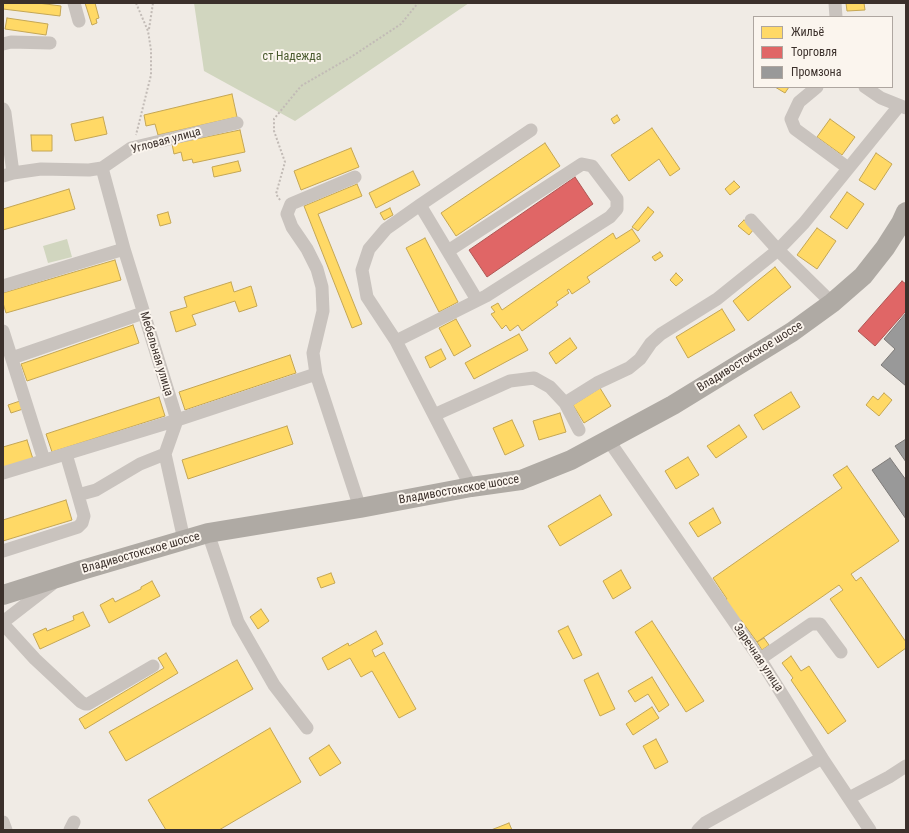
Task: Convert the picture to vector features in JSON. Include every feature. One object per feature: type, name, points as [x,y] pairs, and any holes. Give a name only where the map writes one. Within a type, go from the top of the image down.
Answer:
[{"type":"highway","name":"Владивостокское шоссе","points":[[3,595],[63,575],[208,533],[360,508],[471,487],[521,480],[571,460],[609,441],[734,369],[792,332],[832,303],[863,276],[885,248],[904,218]]},
{"type":"street","points":[[74,3],[79,21]]},
{"type":"street","points":[[835,3],[836,16]]},
{"type":"street","points":[[3,44],[11,42],[50,43]]},
{"type":"street","points":[[816,88],[799,102],[791,119],[795,129],[848,168]]},
{"type":"street","points":[[565,402],[597,382],[629,368],[640,359],[661,334],[717,299],[778,250],[804,222],[848,168],[902,107],[881,98],[866,88]]},
{"type":"street","points":[[3,109],[6,113],[8,175]]},
{"type":"street","name":"Угловая улица","points":[[8,175],[41,169],[89,170],[102,168],[131,148],[237,123]]},
{"type":"street","points":[[471,487],[396,341],[367,297],[362,270],[369,249],[386,229],[420,204],[531,130]]},
{"type":"street","points":[[396,341],[486,296],[610,217],[617,209],[617,199],[592,166],[582,164],[448,251]]},
{"type":"street","name":"Мебельная улица","points":[[102,168],[143,313],[177,420]]},
{"type":"street","points":[[355,177],[291,204],[287,214],[292,227],[307,249],[317,269],[322,287],[322,311],[313,353],[316,374],[360,508]]},
{"type":"street","points":[[420,204],[477,300]]},
{"type":"street","points":[[751,220],[778,250],[832,303]]},
{"type":"street","points":[[3,286],[124,249]]},
{"type":"street","points":[[12,358],[143,313]]},
{"type":"street","points":[[3,331],[44,460]]},
{"type":"street","points":[[3,473],[177,420],[316,374]]},
{"type":"street","points":[[434,415],[510,381],[534,378],[550,387],[565,402],[579,430]]},
{"type":"street","points":[[177,420],[165,454],[184,540]]},
{"type":"street","name":"Заречная улица","points":[[609,441],[760,659],[822,758],[870,830]]},
{"type":"street","points":[[3,551],[78,527],[82,523],[84,516],[66,454]]},
{"type":"street","points":[[78,495],[96,490],[140,464],[165,454]]},
{"type":"street","points":[[208,533],[238,622],[274,685],[307,728]]},
{"type":"street","points":[[63,575],[3,623],[36,659],[81,702],[85,704],[88,704],[153,666]]},
{"type":"street","points":[[760,659],[812,624],[820,624],[841,652]]},
{"type":"street","points":[[698,830],[705,823],[822,758]]},
{"type":"street","points":[[849,798],[889,777],[906,766]]},
{"type":"street","points":[[3,822],[6,830]]},
{"type":"path","points":[[131,148],[138,132],[151,75],[151,50],[148,31],[136,3]]},
{"type":"path","points":[[148,31],[153,3]]},
{"type":"path","points":[[287,214],[276,194],[285,162],[274,131],[274,119],[301,86],[351,57],[401,24],[418,3]]},
{"type":"green space","name":"ст Надежда","points":[[194,3],[469,3],[295,121],[204,71]]},
{"type":"green space","points":[[67,239],[72,257],[48,263],[43,246]]},
{"type":"building: Жильё","points":[[3,3],[38,3],[61,6],[60,16],[3,9]]},
{"type":"building: Жильё","points":[[85,3],[95,3],[99,18],[96,19],[97,23],[92,25]]},
{"type":"building: Жильё","points":[[846,3],[864,3],[865,10],[847,11]]},
{"type":"building: Жильё","points":[[7,18],[48,24],[46,35],[5,29]]},
{"type":"building: Жильё","points":[[777,88],[788,88],[785,93]]},
{"type":"building: Жильё","points":[[232,94],[237,117],[158,135],[155,124],[146,126],[144,115]]},
{"type":"building: Жильё","points":[[617,115],[620,120],[614,124],[611,119]]},
{"type":"building: Жильё","points":[[103,117],[107,134],[75,141],[71,124]]},
{"type":"building: Жильё","points":[[830,119],[855,137],[842,155],[817,137]]},
{"type":"building: Жильё","points":[[652,128],[680,169],[670,176],[659,159],[629,181],[611,155]]},
{"type":"building: Жильё","points":[[240,130],[245,152],[193,163],[192,159],[183,161],[181,152],[174,154],[172,144]]},
{"type":"building: Жильё","points":[[31,135],[52,135],[52,151],[32,151]]},
{"type":"building: Жильё","points":[[545,143],[560,166],[456,236],[441,213]]},
{"type":"building: Жильё","points":[[351,148],[359,167],[301,190],[294,171]]},
{"type":"building: Жильё","points":[[876,153],[892,164],[875,190],[859,180]]},
{"type":"building: Жильё","points":[[238,161],[241,171],[214,177],[212,167]]},
{"type":"building: Жильё","points":[[413,171],[420,185],[376,208],[369,193]]},
{"type":"building: Жильё","points":[[734,181],[740,187],[730,195],[725,189]]},
{"type":"building: Жильё","points":[[357,184],[362,196],[318,214],[362,324],[352,328],[304,206]]},
{"type":"building: Жильё","points":[[69,189],[75,209],[3,230],[3,209]]},
{"type":"building: Жильё","points":[[847,192],[864,204],[847,229],[830,217]]},
{"type":"building: Жильё","points":[[648,207],[654,212],[638,231],[632,227]]},
{"type":"building: Жильё","points":[[390,208],[393,215],[384,220],[380,213]]},
{"type":"building: Жильё","points":[[168,212],[171,223],[160,226],[157,215]]},
{"type":"building: Жильё","points":[[744,220],[754,229],[749,235],[738,226]]},
{"type":"building: Жильё","points":[[817,228],[836,241],[817,269],[797,255]]},
{"type":"building: Жильё","points":[[632,229],[640,241],[587,277],[590,282],[572,294],[569,289],[567,290],[569,293],[556,302],[558,305],[522,331],[518,325],[510,331],[506,325],[502,329],[491,314],[495,312],[491,307],[498,303],[502,310],[613,233],[616,239]]},
{"type":"building: Жильё","points":[[425,238],[458,302],[439,312],[406,248]]},
{"type":"building: Жильё","points":[[660,252],[663,256],[655,261],[652,257]]},
{"type":"building: Жильё","points":[[115,260],[121,280],[6,313],[3,303],[3,293]]},
{"type":"building: Жильё","points":[[775,267],[791,287],[748,321],[733,301]]},
{"type":"building: Жильё","points":[[676,273],[683,280],[676,286],[670,280]]},
{"type":"building: Жильё","points":[[231,282],[234,292],[251,286],[257,306],[239,312],[235,301],[192,315],[196,325],[176,332],[170,312],[187,307],[184,297]]},
{"type":"building: Жильё","points":[[722,309],[735,330],[688,358],[676,337]]},
{"type":"building: Жильё","points":[[456,319],[471,346],[454,356],[439,328]]},
{"type":"building: Жильё","points":[[133,325],[139,343],[27,381],[21,364]]},
{"type":"building: Жильё","points":[[519,334],[528,350],[474,379],[465,363]]},
{"type":"building: Жильё","points":[[570,338],[577,348],[556,364],[549,353]]},
{"type":"building: Жильё","points":[[441,349],[446,359],[430,368],[425,357]]},
{"type":"building: Жильё","points":[[290,355],[296,373],[185,410],[179,392]]},
{"type":"building: Жильё","points":[[600,388],[611,406],[584,423],[573,405]]},
{"type":"building: Жильё","points":[[791,392],[800,407],[763,430],[754,415]]},
{"type":"building: Жильё","points":[[884,393],[892,400],[879,416],[866,405],[873,396],[878,400]]},
{"type":"building: Жильё","points":[[159,397],[165,416],[52,452],[46,434]]},
{"type":"building: Жильё","points":[[20,401],[23,409],[11,413],[8,405]]},
{"type":"building: Жильё","points":[[560,413],[566,432],[539,440],[533,421]]},
{"type":"building: Жильё","points":[[512,420],[524,446],[505,455],[493,428]]},
{"type":"building: Жильё","points":[[739,425],[747,437],[716,458],[707,446]]},
{"type":"building: Жильё","points":[[287,426],[293,444],[188,479],[182,460]]},
{"type":"building: Жильё","points":[[27,440],[33,459],[3,468],[3,447]]},
{"type":"building: Жильё","points":[[688,457],[699,475],[676,489],[665,471]]},
{"type":"building: Жильё","points":[[847,466],[899,541],[851,574],[856,581],[861,577],[906,642],[906,648],[878,668],[830,599],[843,590],[839,585],[757,642],[741,620],[738,622],[724,602],[727,599],[713,578],[842,488],[833,475]]},
{"type":"building: Жильё","points":[[600,495],[612,515],[560,546],[548,526]]},
{"type":"building: Жильё","points":[[66,500],[72,520],[3,541],[3,520]]},
{"type":"building: Жильё","points":[[713,508],[721,523],[698,537],[689,523]]},
{"type":"building: Жильё","points":[[621,570],[631,588],[613,599],[603,581]]},
{"type":"building: Жильё","points":[[331,573],[335,583],[321,588],[317,578]]},
{"type":"building: Жильё","points":[[152,581],[160,596],[109,623],[100,605],[113,598],[115,602],[141,589],[141,587]]},
{"type":"building: Жильё","points":[[261,609],[269,621],[258,629],[250,617]]},
{"type":"building: Жильё","points":[[83,612],[90,626],[40,649],[33,634],[46,628],[47,631],[74,620],[73,616]]},
{"type":"building: Жильё","points":[[652,621],[704,701],[686,712],[635,632]]},
{"type":"building: Жильё","points":[[568,626],[582,655],[573,659],[558,631]]},
{"type":"building: Жильё","points":[[376,631],[383,644],[372,650],[375,657],[384,652],[416,709],[399,718],[372,671],[361,677],[350,658],[328,670],[322,658],[348,643],[349,646]]},
{"type":"building: Жильё","points":[[764,638],[769,645],[762,650],[757,642]]},
{"type":"building: Жильё","points":[[166,653],[178,673],[85,729],[79,719],[164,668],[158,658]]},
{"type":"building: Жильё","points":[[791,656],[801,671],[809,666],[846,721],[828,734],[791,680],[793,678],[782,663]]},
{"type":"building: Жильё","points":[[237,660],[253,689],[126,761],[109,732]]},
{"type":"building: Жильё","points":[[598,673],[615,709],[600,716],[584,680]]},
{"type":"building: Жильё","points":[[652,677],[669,705],[659,712],[648,694],[635,702],[628,691]]},
{"type":"building: Жильё","points":[[652,707],[659,718],[633,735],[626,724]]},
{"type":"building: Жильё","points":[[270,728],[301,782],[219,830],[166,830],[148,800]]},
{"type":"building: Жильё","points":[[656,739],[668,762],[655,769],[643,746]]},
{"type":"building: Жильё","points":[[329,745],[341,763],[320,776],[309,758]]},
{"type":"building: Жильё","points":[[509,823],[512,830],[491,830]]},
{"type":"building: Торговля","points":[[575,177],[593,204],[487,277],[469,250]]},
{"type":"building: Торговля","points":[[902,281],[906,284],[906,311],[875,346],[858,331]]},
{"type":"building: Промзона","points":[[906,313],[906,386],[881,365],[895,349],[884,339]]},
{"type":"building: Промзона","points":[[906,439],[906,462],[895,446]]},
{"type":"building: Промзона","points":[[890,458],[906,480],[906,519],[872,470]]}]
